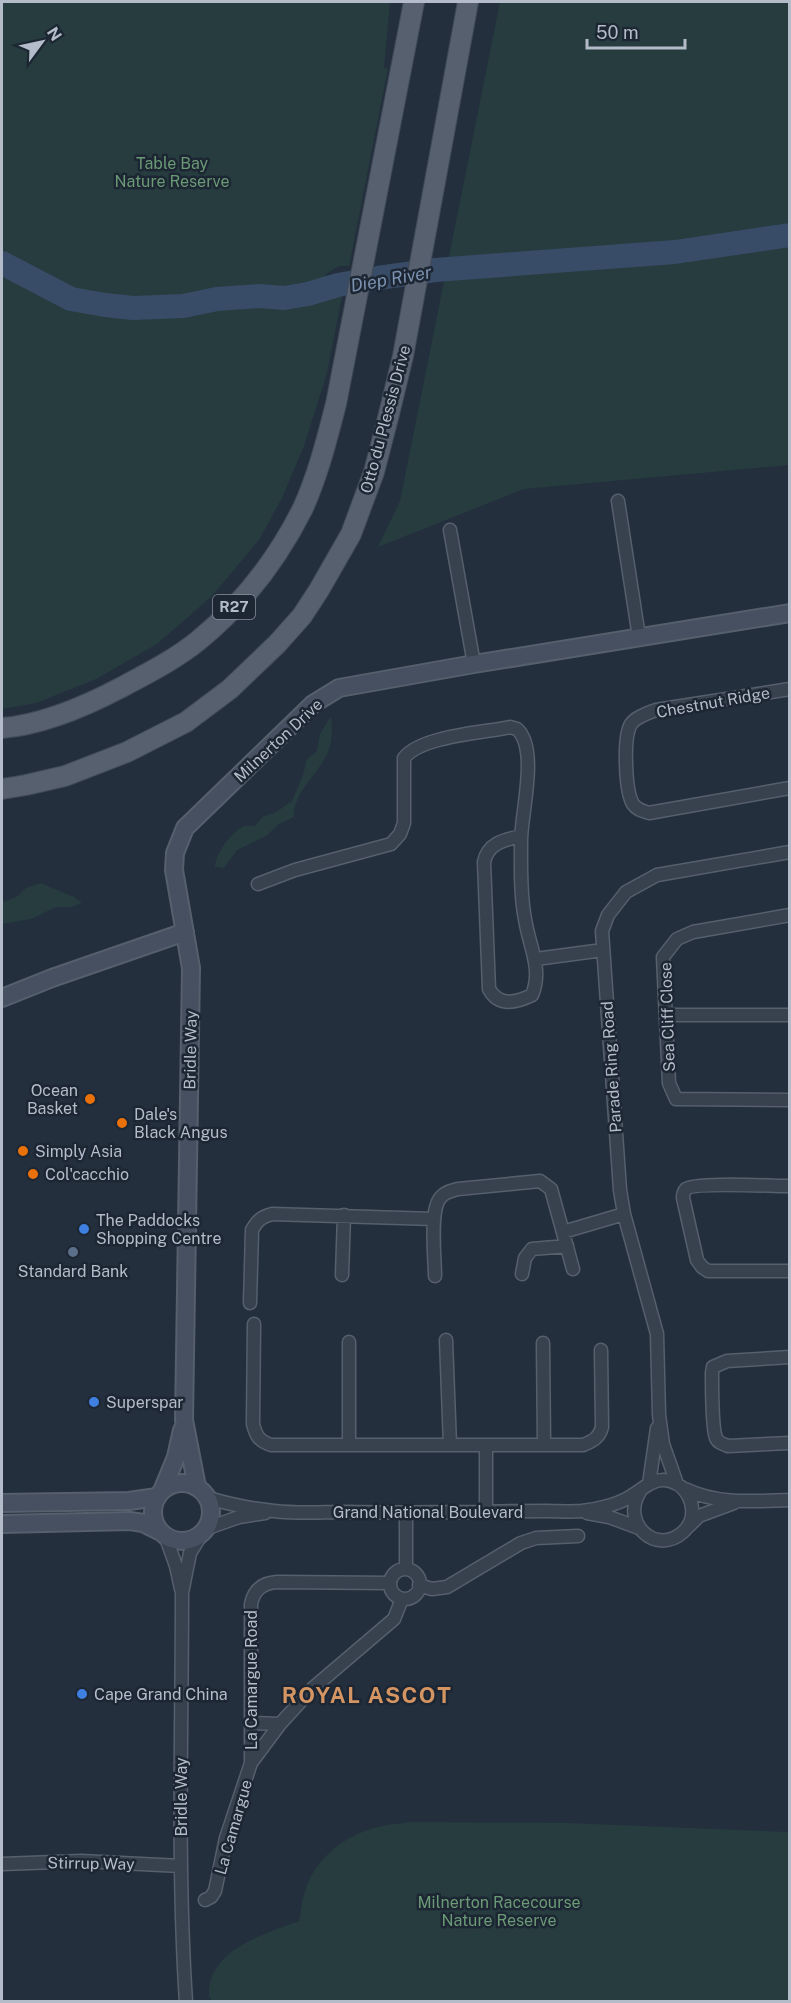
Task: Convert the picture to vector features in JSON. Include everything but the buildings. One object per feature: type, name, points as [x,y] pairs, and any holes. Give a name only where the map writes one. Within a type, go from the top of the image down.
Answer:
[{"type":"main road","name":"R27","points":[[2,728],[46,719],[102,698],[159,667],[199,640],[241,600],[277,554],[303,507],[322,456],[336,404],[414,2]]},
{"type":"main road","name":"Otto du Plessis Drive","points":[[2,789],[65,776],[127,752],[176,727],[230,689],[277,644],[302,616],[351,534],[374,472],[403,356],[468,2]]},
{"type":"street","points":[[618,501],[639,637]]},
{"type":"street","points":[[450,530],[474,664]]},
{"type":"street","name":"Milnerton Drive","points":[[185,932],[174,870],[175,853],[185,828],[313,704],[339,688],[789,613]]},
{"type":"street","name":"Chestnut Ridge","points":[[789,689],[656,710],[641,716],[631,724],[627,743],[627,765],[632,803],[638,809],[649,813],[789,788]]},
{"type":"street","points":[[258,884],[295,870],[391,844],[400,834],[404,823],[404,758],[408,753],[428,742],[510,727],[517,729],[522,733],[527,753],[521,836],[525,918],[536,959],[537,984],[532,995],[520,1001],[503,1002],[494,998],[489,989],[484,862],[486,853],[494,845],[521,836]]},
{"type":"street","name":"Parade Ring Road","points":[[680,1486],[663,1444],[659,1415],[657,1334],[624,1214],[617,1162],[602,931],[608,915],[626,892],[657,875],[789,852]]},
{"type":"street","name":"Sea Cliff Close","points":[[789,915],[693,932],[677,939],[667,948],[663,957],[669,1083],[676,1099],[789,1100]]},
{"type":"street","points":[[2,998],[52,978],[185,932]]},
{"type":"street","name":"Bridle Way","points":[[160,1494],[176,1457],[184,1420],[191,980],[190,956],[185,932]]},
{"type":"street","points":[[536,959],[603,950]]},
{"type":"street","points":[[667,1016],[789,1015]]},
{"type":"street","points":[[435,1276],[434,1219],[436,1204],[441,1197],[448,1191],[540,1181],[551,1189],[573,1269]]},
{"type":"street","points":[[789,1186],[703,1185],[688,1188],[683,1198],[697,1260],[702,1267],[708,1271],[789,1271]]},
{"type":"street","points":[[250,1303],[252,1230],[263,1216],[272,1214],[344,1215],[434,1219]]},
{"type":"street","points":[[563,1232],[624,1214]]},
{"type":"street","points":[[342,1275],[344,1215]]},
{"type":"street","points":[[522,1274],[525,1257],[532,1249],[544,1246],[567,1246]]},
{"type":"street","points":[[254,1324],[253,1424],[256,1435],[262,1442],[271,1445],[583,1445],[600,1435],[602,1427],[601,1350]]},
{"type":"street","points":[[446,1340],[450,1445]]},
{"type":"street","points":[[349,1342],[349,1445]]},
{"type":"street","points":[[543,1343],[544,1445]]},
{"type":"street","points":[[789,1358],[727,1361],[714,1367],[712,1373],[714,1429],[716,1439],[720,1443],[728,1446],[789,1443]]},
{"type":"street","name":"Parade Ring Road","points":[[645,1487],[659,1415]]},
{"type":"street","name":"Bridle Way","points":[[184,1420],[202,1492]]},
{"type":"street","points":[[486,1445],[486,1512]]},
{"type":"street","points":[[738,1502],[699,1516],[676,1537],[668,1539],[652,1538],[639,1528],[635,1520],[634,1504],[645,1487],[663,1480],[705,1497],[738,1502],[789,1500]]},
{"type":"street","points":[[2,1524],[130,1521],[143,1523],[173,1540],[183,1541],[192,1539],[203,1532],[211,1514],[202,1492],[188,1484],[179,1483],[170,1486],[160,1494],[154,1503],[153,1515],[163,1533]]},
{"type":"street","points":[[680,1486],[692,1502],[693,1511],[688,1527]]},
{"type":"street","name":"Grand National Boulevard","points":[[580,1511],[616,1503],[645,1487]]},
{"type":"street","name":"Grand National Boulevard","points":[[202,1492],[229,1504],[275,1511],[406,1513],[580,1511],[609,1516],[639,1528]]},
{"type":"street","points":[[2,1503],[129,1501],[160,1494]]},
{"type":"street","name":"Grand National Boulevard","points":[[203,1532],[239,1517],[275,1511]]},
{"type":"street","points":[[406,1513],[406,1569]]},
{"type":"street","name":"Bridle Way","points":[[186,2001],[181,1866],[182,1593],[190,1553],[203,1532]]},
{"type":"street","name":"Bridle Way","points":[[163,1533],[176,1566],[182,1593]]},
{"type":"street","points":[[402,1599],[393,1594],[390,1583],[395,1572],[406,1569],[415,1573],[419,1585],[432,1589],[447,1587],[507,1551],[536,1538],[578,1536]]},
{"type":"street","name":"La Camargue Road","points":[[251,1763],[251,1604],[253,1595],[261,1586],[277,1582],[390,1583]]},
{"type":"street","name":"La Camargue","points":[[205,1900],[215,1891],[226,1838],[251,1763],[280,1724],[313,1688],[388,1625],[399,1611],[402,1599],[412,1597],[419,1585]]},
{"type":"street","points":[[251,1723],[280,1724]]},
{"type":"street","name":"Stirrup Way","points":[[2,1864],[81,1861],[181,1866]]},
{"type":"green space","name":"Table Bay Nature Reserve","points":[[2,2],[390,3],[384,68],[388,69],[349,266],[339,266],[326,274],[321,297],[343,291],[327,373],[304,446],[282,498],[259,540],[212,596],[157,644],[96,679],[36,703],[2,709]]},
{"type":"green space","points":[[500,2],[789,2],[789,465],[524,489],[378,547],[400,501]]},
{"type":"green space","points":[[331,716],[332,737],[329,749],[298,799],[294,817],[279,824],[266,836],[237,850],[224,868],[215,867],[221,850],[234,833],[244,826],[255,826],[262,817],[276,812],[292,801],[307,759],[317,751],[320,734]]},
{"type":"green space","points":[[41,883],[74,897],[82,903],[70,907],[56,907],[31,919],[2,924],[2,894],[4,902],[18,896],[26,888]]},
{"type":"green space","name":"Milnerton Racecourse Nature Reserve","points":[[412,1822],[568,1823],[789,1832],[789,2001],[212,2001],[209,1996],[211,1980],[217,1967],[227,1955],[255,1938],[299,1921],[306,1888],[311,1877],[332,1850],[363,1832],[383,1826]]},
{"type":"waterway","name":"Diep River","points":[[2,263],[71,299],[133,308],[183,306],[217,299],[260,296],[284,298],[338,285],[435,270],[675,252],[790,235]]},
{"type":"place","name":"Ocean Basket","points":[[90,1099]]},
{"type":"place","name":"Dale's Black Angus","points":[[122,1123]]},
{"type":"place","name":"Simply Asia","points":[[23,1151]]},
{"type":"place","name":"Col'cacchio","points":[[33,1174]]},
{"type":"place","name":"The Paddocks Shopping Centre","points":[[84,1229]]},
{"type":"place","name":"Standard Bank","points":[[73,1252]]},
{"type":"place","name":"Superspar","points":[[94,1402]]},
{"type":"place","name":"Cape Grand China","points":[[82,1694]]},
{"type":"district","name":"ROYAL ASCOT","points":[[367,1695]]}]
